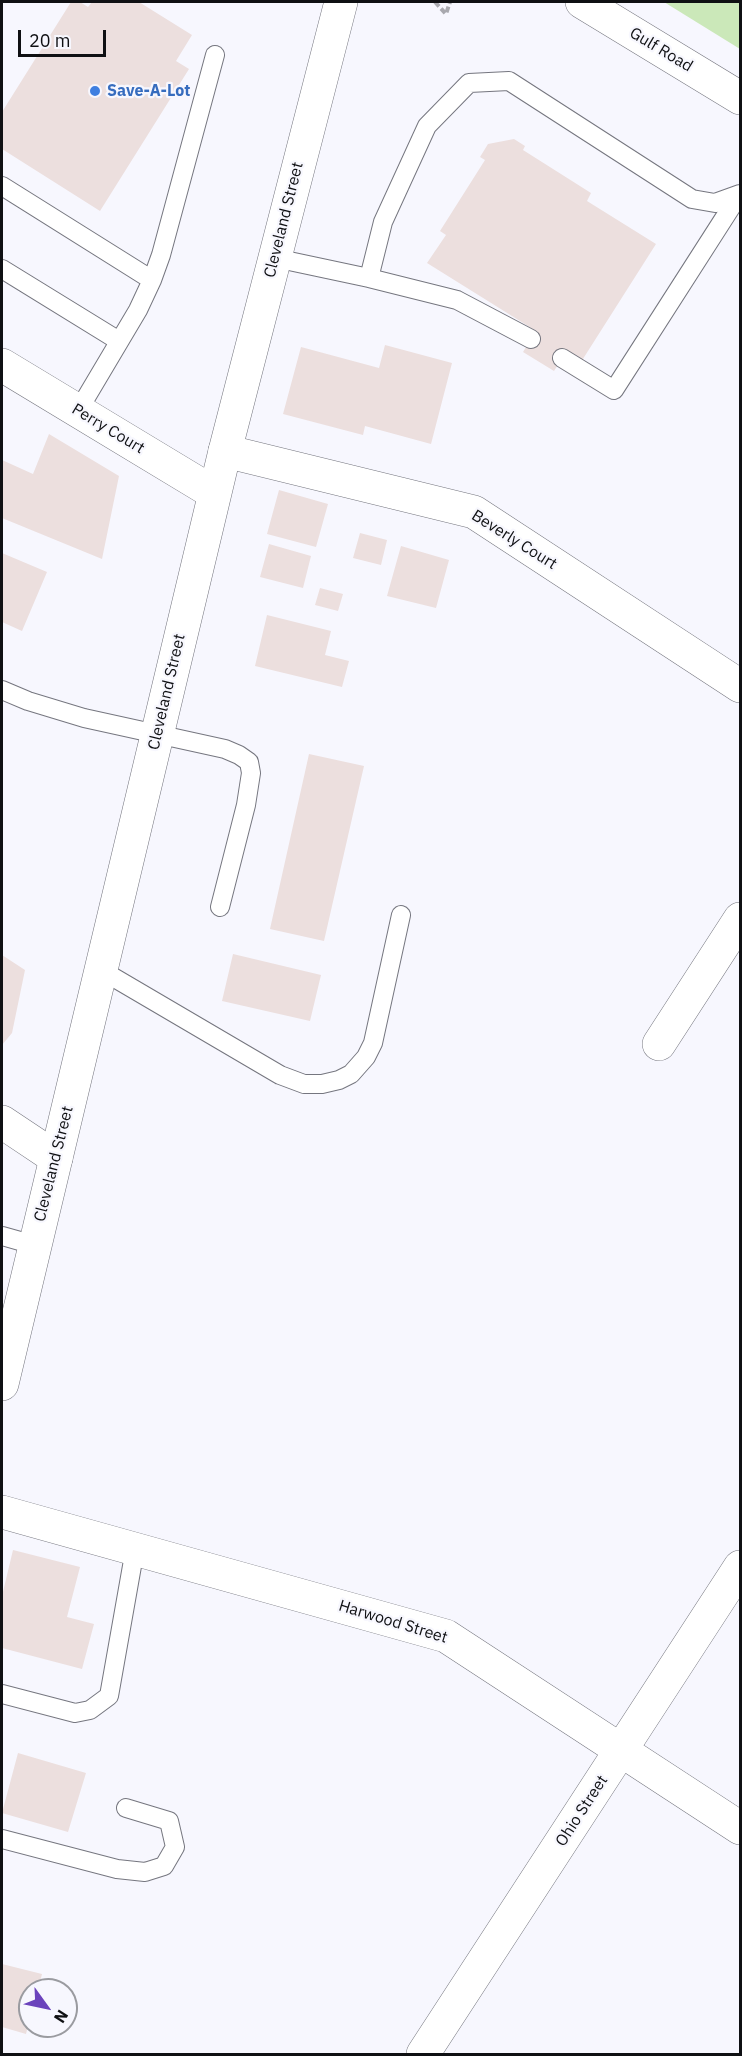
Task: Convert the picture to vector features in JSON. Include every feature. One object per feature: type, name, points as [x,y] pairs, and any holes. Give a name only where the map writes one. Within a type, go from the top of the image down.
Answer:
[{"type":"street","name":"Cleveland Street","points":[[2,1384],[214,493],[341,2]]},
{"type":"street","name":"Gulf Road","points":[[582,2],[741,98]]},
{"type":"street","name":"Perry Court","points":[[2,365],[214,493]]},
{"type":"street","name":"Beverly Court","points":[[225,451],[474,512],[741,686]]},
{"type":"street","points":[[659,1044],[741,919]]},
{"type":"street","points":[[2,1122],[56,1158]]},
{"type":"street","name":"Harwood Street","points":[[2,1512],[446,1636],[741,1828]]},
{"type":"street","name":"Ohio Street","points":[[423,2055],[741,1567]]},
{"type":"lane","points":[[78,411],[138,310],[152,280],[161,255],[215,55]]},
{"type":"lane","points":[[369,278],[383,222],[427,126],[469,83],[509,81],[692,199],[715,203],[740,194]]},
{"type":"lane","points":[[2,186],[152,280]]},
{"type":"lane","points":[[562,358],[615,390],[740,194]]},
{"type":"lane","points":[[275,258],[456,300],[531,339]]},
{"type":"lane","points":[[2,269],[120,341]]},
{"type":"lane","points":[[2,690],[28,701],[84,718],[225,749],[249,762],[251,773],[246,805],[220,907]]},
{"type":"lane","points":[[101,970],[280,1075],[304,1084],[322,1084],[351,1074],[366,1057],[373,1043],[401,915]]},
{"type":"lane","points":[[2,1236],[34,1245]]},
{"type":"lane","points":[[2,1694],[75,1713],[90,1710],[109,1696],[135,1549]]},
{"type":"lane","points":[[2,1839],[117,1869],[145,1872],[164,1866],[176,1847],[169,1821],[126,1808]]},
{"type":"path","points":[[435,2],[446,14],[450,2]]},
{"type":"green space","points":[[664,2],[740,2],[740,49]]},
{"type":"building","name":"Save-A-Lot","points":[[71,2],[80,2],[88,7],[92,2],[139,2],[192,35],[176,61],[189,69],[100,211],[2,149],[2,112]]},
{"type":"building","points":[[514,139],[525,146],[523,150],[591,193],[587,201],[656,244],[581,362],[566,352],[554,371],[523,352],[536,331],[427,263],[446,235],[440,231],[485,160],[480,157],[488,144]]},
{"type":"building","points":[[385,345],[452,363],[431,444],[365,426],[363,435],[283,414],[301,347],[379,368]]},
{"type":"building","points":[[49,434],[119,476],[102,559],[2,518],[2,460],[33,474]]},
{"type":"building","points":[[279,490],[328,504],[316,547],[267,534]]},
{"type":"building","points":[[360,533],[387,540],[381,565],[353,558]]},
{"type":"building","points":[[269,544],[311,556],[303,588],[260,577]]},
{"type":"building","points":[[401,546],[449,560],[436,608],[387,596]]},
{"type":"building","points":[[2,553],[47,572],[22,631],[2,622]]},
{"type":"building","points":[[320,588],[343,594],[338,611],[315,605]]},
{"type":"building","points":[[267,615],[331,631],[325,655],[349,661],[342,687],[255,666]]},
{"type":"building","points":[[309,754],[364,766],[324,941],[270,929]]},
{"type":"building","points":[[233,954],[321,975],[310,1021],[222,1001]]},
{"type":"building","points":[[2,955],[25,970],[12,1033],[2,1045]]},
{"type":"building","points":[[13,1550],[80,1567],[67,1617],[94,1624],[82,1669],[2,1648],[2,1596]]},
{"type":"building","points":[[18,1753],[86,1773],[68,1832],[2,1813]]},
{"type":"building","points":[[2,1964],[42,1974],[41,1978],[18,1978],[18,2032],[2,2027]]},
{"type":"place","name":"Save-A-Lot","points":[[95,91]]}]
